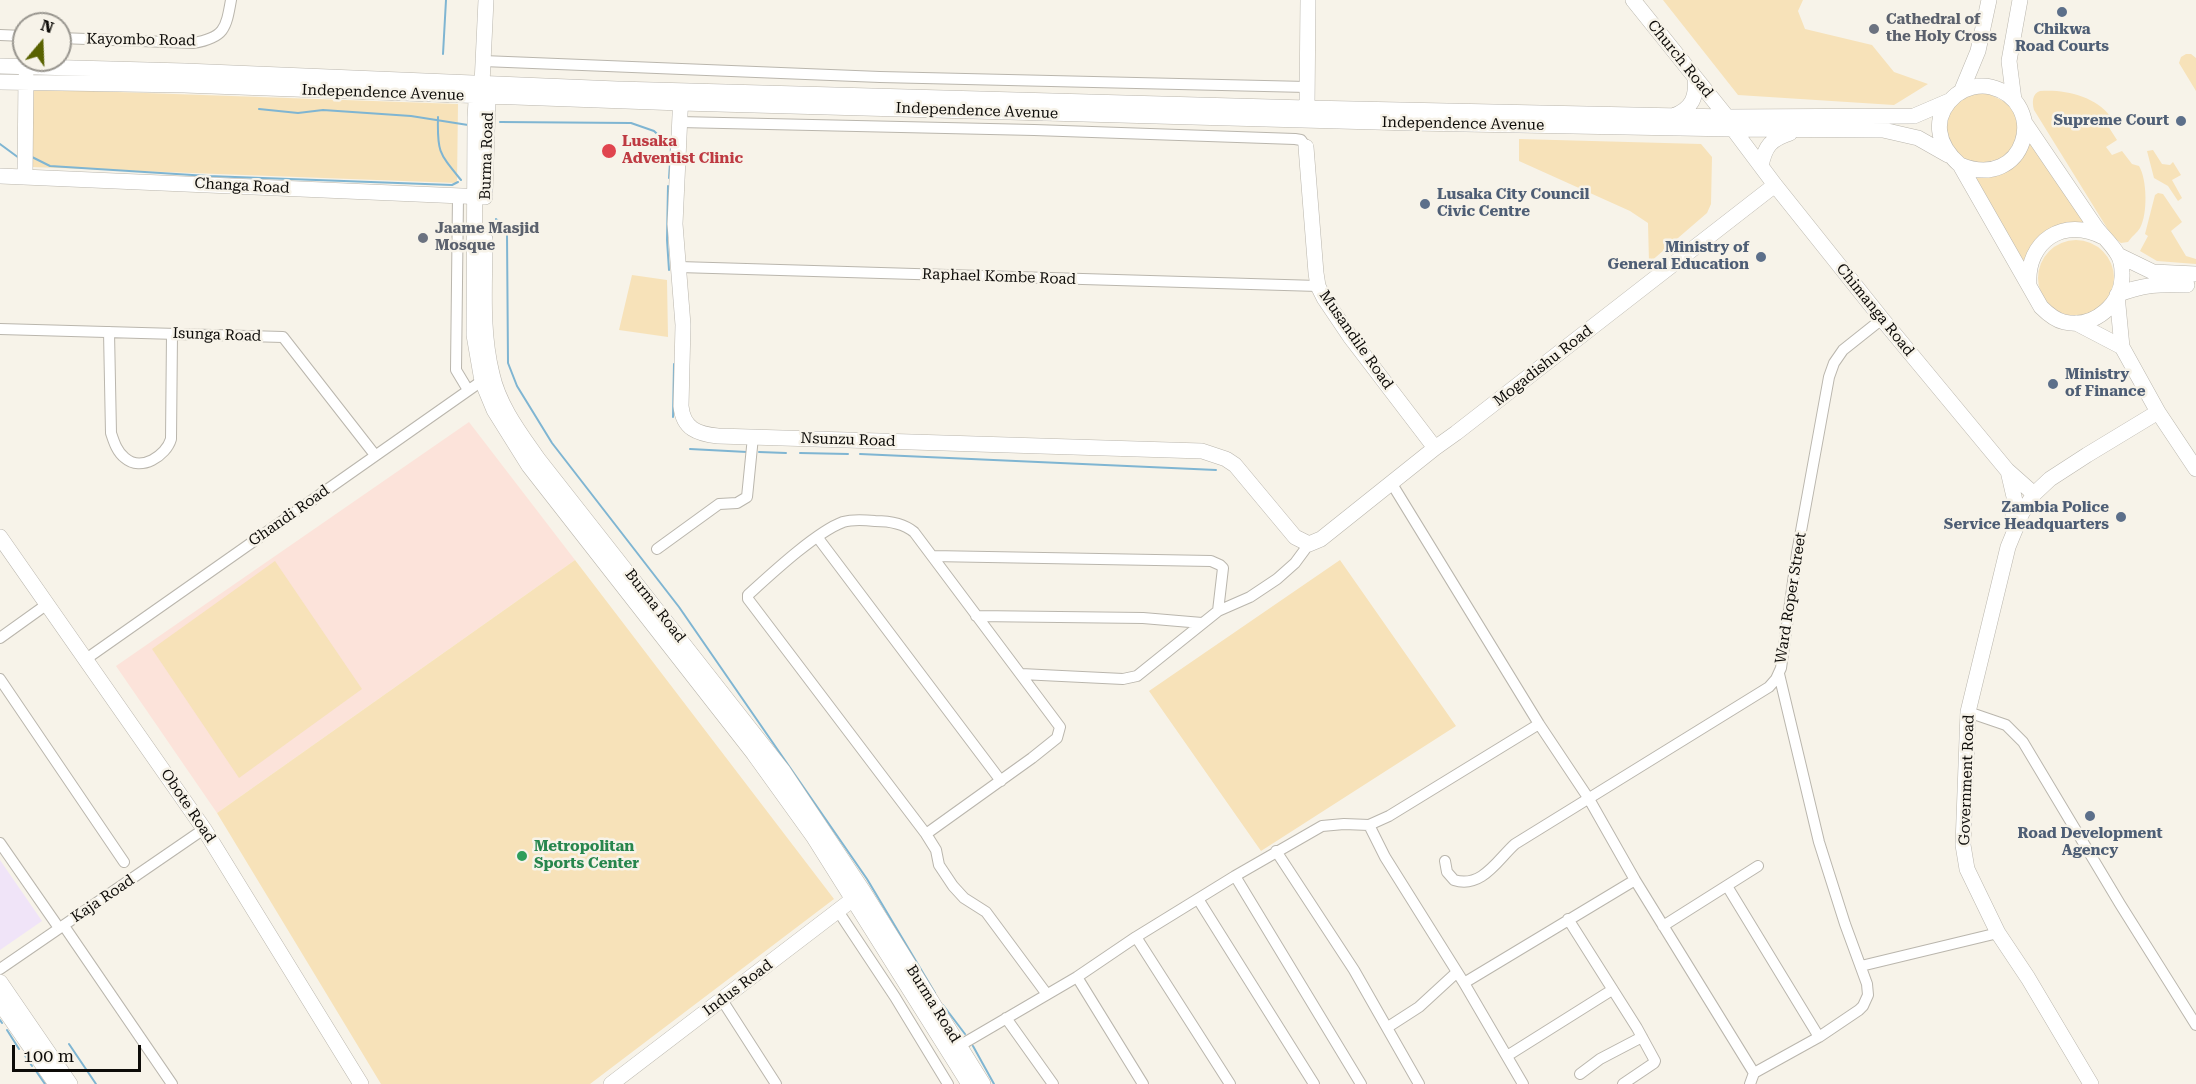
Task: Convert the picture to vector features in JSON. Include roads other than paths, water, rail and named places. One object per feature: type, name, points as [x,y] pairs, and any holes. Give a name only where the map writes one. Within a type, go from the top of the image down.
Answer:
[{"type":"main road","name":"Burma Road","points":[[486,0],[482,92],[475,117],[480,197],[474,334],[498,417],[529,466],[753,754],[859,895],[982,1084]]},
{"type":"main road","points":[[1307,108],[1308,0]]},
{"type":"main road","name":"Church Road","points":[[1633,0],[1730,123]]},
{"type":"main road","points":[[1989,0],[1978,51],[1955,96],[1943,110],[1939,134],[1942,145],[1954,160],[2041,308],[2051,316],[2063,322],[2076,323],[2101,315],[2111,307],[2122,276],[2118,255]]},
{"type":"main road","points":[[2014,100],[2009,61],[2020,0]]},
{"type":"main road","name":"Independence Avenue","points":[[72,68],[197,72],[482,92]]},
{"type":"main road","points":[[25,176],[27,72]]},
{"type":"main road","points":[[1673,116],[1688,107],[1694,100],[1697,92],[1695,78]]},
{"type":"main road","name":"Independence Avenue","points":[[0,82],[184,85],[327,92],[482,92],[1673,116],[1798,129],[1883,130],[1918,138],[1954,160]]},
{"type":"main road","points":[[1955,96],[1974,87],[1989,86],[2002,91],[2020,108],[2025,123],[2103,237],[2118,255],[2153,272],[2196,274]]},
{"type":"main road","name":"Independence Avenue","points":[[681,97],[1412,123],[1730,123],[1914,116],[1955,96]]},
{"type":"main road","name":"Nsunzu Road","points":[[681,97],[675,224],[683,325],[681,406],[683,420],[693,430],[702,434],[753,437],[1202,451],[1226,459],[1234,465],[1295,537],[1309,544]]},
{"type":"main road","name":"Chimanga Road","points":[[1730,123],[1775,185],[1882,319],[2007,470],[2034,494]]},
{"type":"main road","points":[[1954,160],[1973,171],[2000,168],[2019,150],[2024,137],[2025,123]]},
{"type":"main road","points":[[1761,166],[1769,143],[1777,137],[1798,129]]},
{"type":"main road","name":"Musandile Road","points":[[1306,147],[1318,286],[1351,338],[1435,448]]},
{"type":"main road","name":"Changa Road","points":[[0,176],[480,197]]},
{"type":"main road","name":"Mogadishu Road","points":[[1309,544],[1321,539],[1775,185]]},
{"type":"main road","points":[[2029,285],[2031,262],[2043,243],[2051,236],[2072,229],[2082,229],[2103,237]]},
{"type":"main road","points":[[2117,295],[2151,284],[2196,285]]},
{"type":"main road","points":[[2117,295],[2122,347],[2158,412],[2196,469]]},
{"type":"main road","points":[[2076,323],[2122,347]]},
{"type":"main road","name":"Government Road","points":[[2091,1084],[2028,978],[1998,933],[1967,869],[1963,845],[1968,712],[2013,532],[2034,494],[2050,479],[2077,461],[2158,412]]},
{"type":"main road","points":[[2007,470],[2015,501],[2013,532]]},
{"type":"main road","name":"Obote Road","points":[[0,537],[204,829],[361,1084]]},
{"type":"main road","name":"Burma Road","points":[[859,895],[969,1084]]},
{"type":"main road","name":"Indus Road","points":[[611,1084],[859,895]]},
{"type":"main road","points":[[0,982],[70,1084]]},
{"type":"main road","points":[[0,1003],[56,1084]]},
{"type":"street","name":"Kayombo Road","points":[[72,38],[205,41],[214,38],[226,26],[231,0]]},
{"type":"street","points":[[483,61],[880,77],[1307,87]]},
{"type":"street","points":[[679,122],[1046,130],[1295,139],[1301,140],[1306,147]]},
{"type":"street","points":[[458,196],[456,370],[468,390]]},
{"type":"street","name":"Raphael Kombe Road","points":[[679,267],[1318,286]]},
{"type":"street","name":"Ward Roper Street","points":[[1444,861],[1447,872],[1454,880],[1466,881],[1481,877],[1497,865],[1515,844],[1769,687],[1779,674],[1788,629],[1797,553],[1831,369],[1843,350],[1882,319]]},
{"type":"street","name":"Isunga Road","points":[[0,329],[286,338],[375,455]]},
{"type":"street","points":[[109,332],[111,433],[118,451],[124,458],[139,463],[159,457],[167,449],[171,439],[171,334]]},
{"type":"street","name":"Ghandi Road","points":[[86,659],[487,378]]},
{"type":"street","points":[[657,549],[719,504],[737,503],[747,497],[753,437]]},
{"type":"street","points":[[1392,484],[1539,724],[1589,799],[1752,1079],[1859,1010],[1866,1000],[1868,990],[1818,842],[1779,674]]},
{"type":"street","points":[[926,834],[1057,738],[1059,725],[914,532],[907,526],[897,523],[867,520],[844,522],[818,538],[776,570],[748,595],[748,599],[926,834],[936,850],[939,865],[953,886],[964,898],[986,912],[1046,993]]},
{"type":"street","points":[[818,538],[1001,781]]},
{"type":"street","points":[[1021,674],[1130,678],[1145,671],[1218,611],[1250,597],[1267,586],[1295,563],[1309,544]]},
{"type":"street","points":[[932,556],[1210,561],[1221,565],[1223,573],[1218,611]]},
{"type":"street","points":[[0,638],[46,605]]},
{"type":"street","points":[[976,616],[1143,618],[1202,624]]},
{"type":"street","points":[[0,679],[124,862]]},
{"type":"street","points":[[1968,712],[2002,723],[2013,730],[2023,742],[2196,1025]]},
{"type":"street","points":[[959,1046],[1046,993],[1077,977],[1136,937],[1276,851],[1322,826],[1369,825],[1403,809],[1539,724]]},
{"type":"street","points":[[1369,825],[1385,857],[1464,983],[1523,1084]]},
{"type":"street","name":"Kaja Road","points":[[0,969],[204,829]]},
{"type":"street","points":[[0,843],[172,1084]]},
{"type":"street","points":[[1276,851],[1354,970],[1419,1084]]},
{"type":"street","points":[[1663,926],[1758,866]]},
{"type":"street","points":[[1235,876],[1361,1084]]},
{"type":"street","points":[[1464,983],[1635,880]]},
{"type":"street","points":[[1727,886],[1819,1037]]},
{"type":"street","points":[[1198,898],[1314,1084]]},
{"type":"street","points":[[838,911],[895,997],[948,1084]]},
{"type":"street","points":[[1568,919],[1642,1037],[1655,1062],[1623,1084]]},
{"type":"street","points":[[1861,966],[1998,933]]},
{"type":"street","points":[[1136,937],[1230,1084]]},
{"type":"street","points":[[1388,1027],[1412,1012],[1456,973]]},
{"type":"street","points":[[1077,977],[1143,1084]]},
{"type":"street","points":[[1507,1056],[1612,990]]},
{"type":"street","points":[[722,1000],[776,1084]]},
{"type":"street","points":[[1006,1018],[1053,1084]]},
{"type":"street","points":[[1580,1074],[1600,1059],[1642,1037]]},
{"type":"waterway","points":[[443,54],[446,0]]},
{"type":"waterway","points":[[259,109],[298,113],[323,110],[411,116],[468,125]]},
{"type":"waterway","points":[[438,117],[441,152],[461,180]]},
{"type":"waterway","points":[[500,122],[631,123],[654,131],[671,147],[669,178]]},
{"type":"waterway","points":[[0,144],[19,158]]},
{"type":"waterway","points":[[32,157],[50,166],[208,176],[452,185],[458,182]]},
{"type":"waterway","points":[[668,186],[669,270]]},
{"type":"waterway","points":[[496,219],[505,228],[507,234],[508,363],[517,386],[552,443],[679,607],[867,879],[935,993]]},
{"type":"waterway","points":[[673,417],[674,364]]},
{"type":"waterway","points":[[690,449],[747,452]]},
{"type":"waterway","points":[[759,452],[786,453]]},
{"type":"waterway","points":[[800,453],[848,454]]},
{"type":"waterway","points":[[860,454],[1216,470]]},
{"type":"waterway","points":[[943,1005],[965,1034]]},
{"type":"waterway","points":[[7,1030],[19,1049]]},
{"type":"waterway","points":[[69,1044],[96,1084]]},
{"type":"waterway","points":[[973,1046],[994,1084]]},
{"type":"waterway","points":[[24,1054],[32,1066]]},
{"type":"waterway","points":[[36,1071],[45,1084]]},
{"type":"place","name":"Chikwa Road Courts","points":[[2062,12]]},
{"type":"place","name":"Cathedral of the Holy Cross","points":[[1874,29]]},
{"type":"place","name":"Supreme Court","points":[[2181,121]]},
{"type":"place","name":"Lusaka Adventist Clinic","points":[[609,151]]},
{"type":"place","name":"Lusaka City Council Civic Centre","points":[[1425,204]]},
{"type":"place","name":"Jaame Masjid Mosque","points":[[423,238]]},
{"type":"place","name":"Ministry of General Education","points":[[1761,257]]},
{"type":"place","name":"Ministry of Finance","points":[[2053,384]]},
{"type":"place","name":"Zambia Police Service Headquarters","points":[[2121,517]]},
{"type":"place","name":"Road Development Agency","points":[[2090,816]]},
{"type":"place","name":"Metropolitan Sports Center","points":[[522,856]]}]
